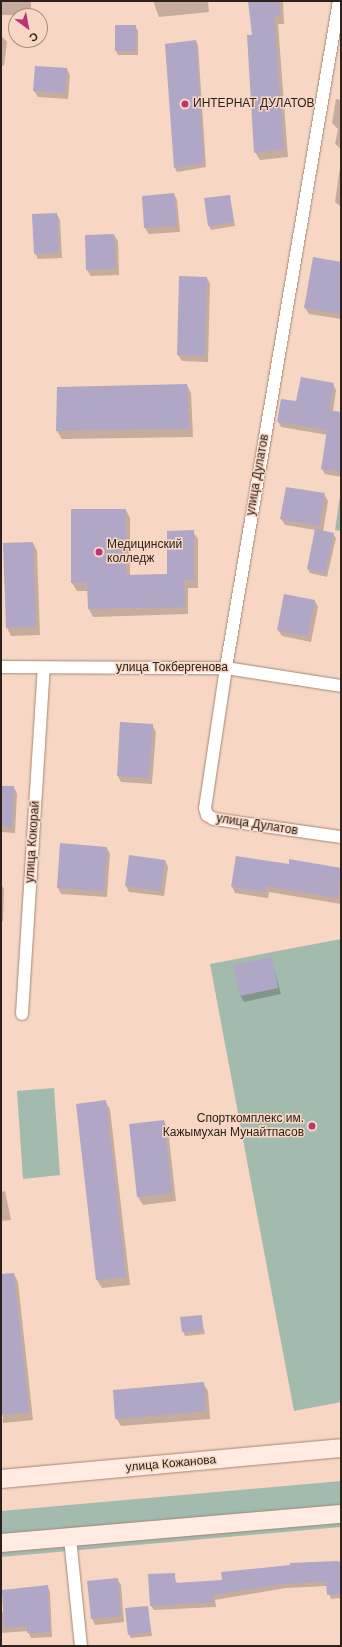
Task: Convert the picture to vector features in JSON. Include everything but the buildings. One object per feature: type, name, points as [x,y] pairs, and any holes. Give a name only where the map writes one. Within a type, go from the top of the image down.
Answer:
[{"type":"street","name":"улица Дулатов","points":[[339,1],[226,668],[205,808],[207,815],[214,819],[341,837]]},
{"type":"street","name":"улица Токбергенова","points":[[1,667],[44,669],[226,668],[341,686]]},
{"type":"street","name":"улица Кокорай","points":[[22,1014],[44,669]]},
{"type":"street","name":"улица Кожанова","points":[[1,1479],[341,1448]]},
{"type":"street","points":[[1,1543],[341,1514]]},
{"type":"street","points":[[70,1538],[81,1646]]},
{"type":"green space","points":[[341,489],[341,531],[335,530]]},
{"type":"green space","points":[[341,939],[341,1402],[294,1411],[210,964]]},
{"type":"green space","points":[[54,1088],[60,1175],[23,1179],[17,1091]]},
{"type":"green space","points":[[341,1481],[341,1527],[1,1557],[1,1511]]},
{"type":"place","name":"ИНТЕРНАТ ДУЛАТОВ","points":[[185,104]]},
{"type":"place","name":"Медицинский колледж","points":[[99,552]]},
{"type":"place","name":"Спорткомплекс им. Кажымухан Мунайтпасов","points":[[312,1126]]}]
